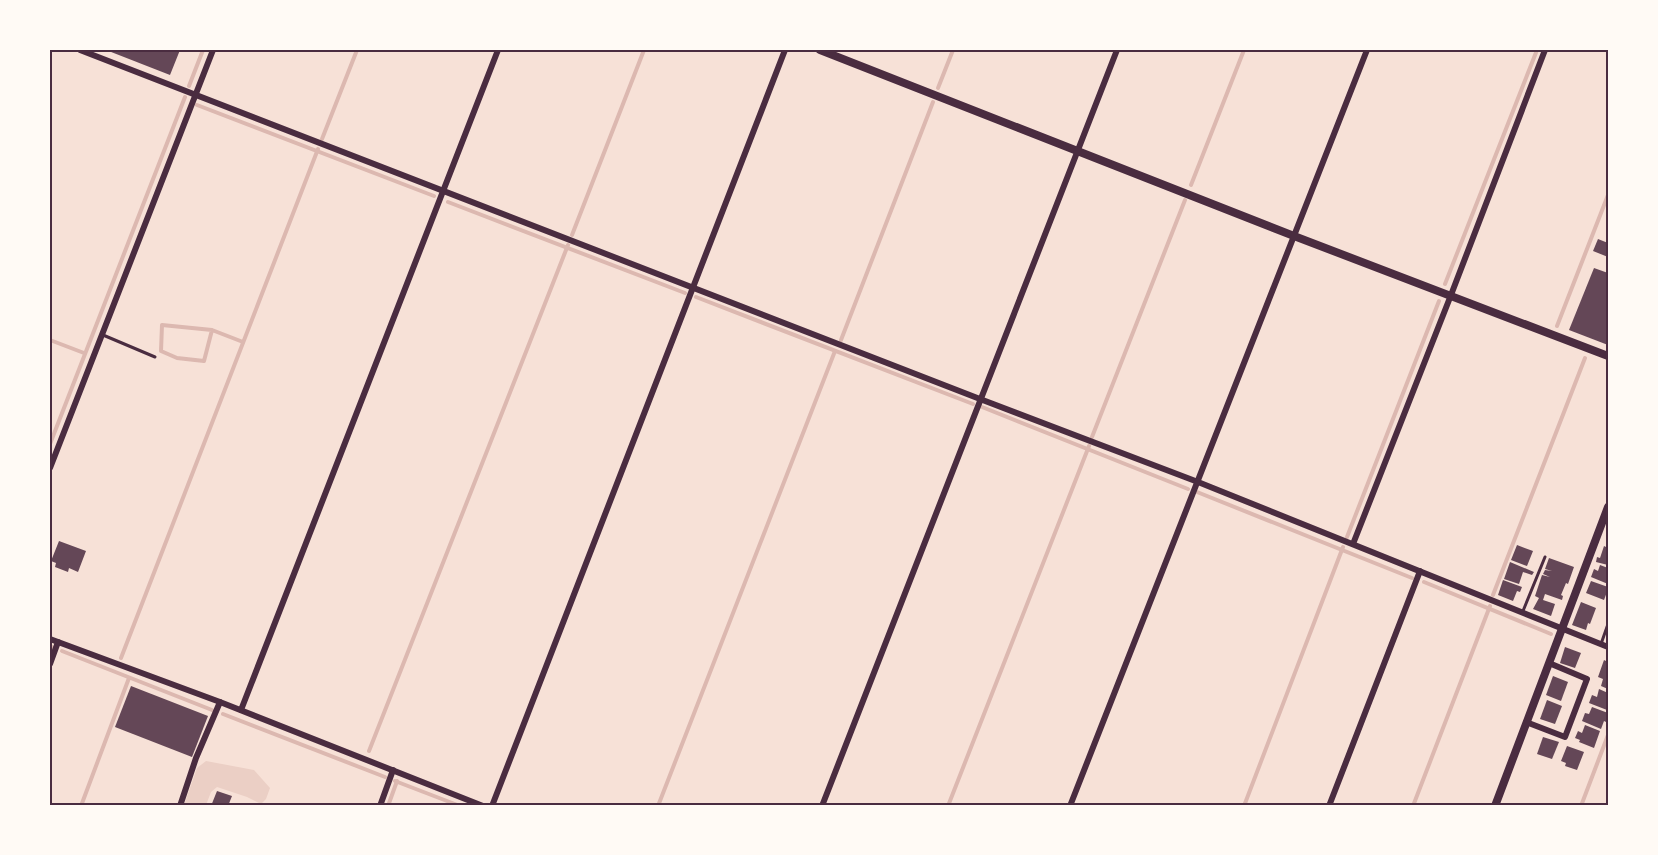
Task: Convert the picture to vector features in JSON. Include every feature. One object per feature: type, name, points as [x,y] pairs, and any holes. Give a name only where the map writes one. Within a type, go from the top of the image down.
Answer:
[{"type":"street","points":[[80,50],[1198,482],[1608,647]]},
{"type":"street","points":[[50,468],[213,50]]},
{"type":"street","points":[[241,710],[498,50]]},
{"type":"street","points":[[492,806],[785,50]]},
{"type":"street","points":[[820,50],[1294,236],[1608,356]]},
{"type":"street","points":[[822,806],[1117,50]]},
{"type":"street","points":[[1070,806],[1367,50]]},
{"type":"street","points":[[1353,544],[1545,50]]},
{"type":"street","points":[[1496,806],[1608,507]]},
{"type":"street","points":[[1329,806],[1420,571]]},
{"type":"street","points":[[50,639],[241,710],[483,806]]},
{"type":"street","points":[[50,664],[58,642]]},
{"type":"street","points":[[1526,722],[1565,737],[1587,679],[1549,663]]},
{"type":"street","points":[[180,806],[196,758],[220,702]]},
{"type":"street","points":[[380,806],[393,770]]},
{"type":"lane","points":[[102,334],[155,357]]},
{"type":"lane","points":[[1522,613],[1545,557]]},
{"type":"lane","points":[[1601,644],[1608,624]]},
{"type":"shaded area","points":[[206,761],[254,770],[270,788],[266,799],[261,804],[217,787],[211,792],[206,805],[184,805],[197,768]]},
{"type":"building","points":[[106,50],[180,50],[170,75]]},
{"type":"building","points":[[1598,239],[1608,243],[1608,257],[1593,251]]},
{"type":"building","points":[[1594,268],[1608,273],[1608,345],[1569,330]]},
{"type":"building","points":[[59,541],[86,551],[78,572],[69,568],[68,572],[55,567],[56,563],[51,561]]},
{"type":"building","points":[[1517,545],[1533,551],[1527,566],[1511,560]]},
{"type":"building","points":[[1604,546],[1608,548],[1608,565],[1596,562]]},
{"type":"building","points":[[1549,558],[1574,567],[1561,595],[1562,600],[1545,594],[1543,600],[1555,604],[1551,616],[1533,609],[1539,598],[1535,596],[1542,575],[1550,577],[1543,574],[1545,570],[1552,571],[1545,569]]},
{"type":"building","points":[[1510,562],[1534,572],[1532,575],[1523,572],[1519,584],[1504,579]]},
{"type":"building","points":[[1600,565],[1608,568],[1608,584],[1591,577],[1594,569],[1598,571]]},
{"type":"building","points":[[1503,580],[1522,587],[1520,592],[1517,591],[1513,601],[1498,595]]},
{"type":"building","points":[[1591,581],[1608,587],[1604,600],[1586,593]]},
{"type":"building","points":[[1581,602],[1596,608],[1586,630],[1572,625]]},
{"type":"building","points":[[1565,647],[1581,653],[1575,668],[1560,663]]},
{"type":"building","points":[[1604,660],[1608,662],[1608,689],[1601,686],[1603,679],[1598,677]]},
{"type":"building","points":[[1553,676],[1568,682],[1561,701],[1546,695]]},
{"type":"building","points":[[131,686],[208,716],[192,757],[115,727]]},
{"type":"building","points":[[1599,689],[1608,693],[1607,710],[1589,703],[1592,695],[1597,697]]},
{"type":"building","points":[[1547,700],[1562,706],[1555,724],[1540,719]]},
{"type":"building","points":[[1592,707],[1608,713],[1601,729],[1582,721],[1585,713],[1589,714]]},
{"type":"building","points":[[1585,725],[1600,731],[1594,748],[1575,738],[1578,731],[1582,733]]},
{"type":"building","points":[[1543,737],[1559,742],[1552,759],[1537,754]]},
{"type":"building","points":[[1567,746],[1584,752],[1577,770],[1565,766],[1566,763],[1561,761]]},
{"type":"building","points":[[217,791],[232,796],[228,806],[211,806]]},
{"type":"waterway","points":[[189,86],[203,50]]},
{"type":"waterway","points":[[322,139],[357,50]]},
{"type":"waterway","points":[[572,235],[644,50]]},
{"type":"waterway","points":[[938,88],[953,50]]},
{"type":"waterway","points":[[1191,185],[1244,50]]},
{"type":"waterway","points":[[1445,284],[1537,50]]},
{"type":"waterway","points":[[50,444],[185,97]]},
{"type":"waterway","points":[[841,340],[933,102]]},
{"type":"waterway","points":[[197,105],[434,196]]},
{"type":"waterway","points":[[121,658],[318,149]]},
{"type":"waterway","points":[[1557,326],[1608,195]]},
{"type":"waterway","points":[[1092,437],[1185,200]]},
{"type":"waterway","points":[[448,202],[685,293]]},
{"type":"waterway","points":[[369,751],[568,245]]},
{"type":"waterway","points":[[696,297],[973,404]]},
{"type":"waterway","points":[[1347,537],[1439,301]]},
{"type":"waterway","points":[[212,330],[204,361],[177,358],[161,351],[162,325],[212,330],[243,342]]},
{"type":"waterway","points":[[50,340],[84,353]]},
{"type":"waterway","points":[[658,806],[835,351]]},
{"type":"waterway","points":[[1493,595],[1585,358]]},
{"type":"waterway","points":[[982,407],[1188,489]]},
{"type":"waterway","points":[[948,806],[1089,446]]},
{"type":"waterway","points":[[1197,492],[1412,578]]},
{"type":"waterway","points":[[1244,806],[1343,547]]},
{"type":"waterway","points":[[1424,582],[1551,634]]},
{"type":"waterway","points":[[1413,806],[1490,606]]},
{"type":"waterway","points":[[62,651],[212,710]]},
{"type":"waterway","points":[[81,806],[129,678]]},
{"type":"waterway","points":[[223,714],[385,777]]},
{"type":"waterway","points":[[1581,806],[1608,735]]},
{"type":"waterway","points":[[395,781],[460,806]]},
{"type":"waterway","points":[[388,806],[397,781]]}]
